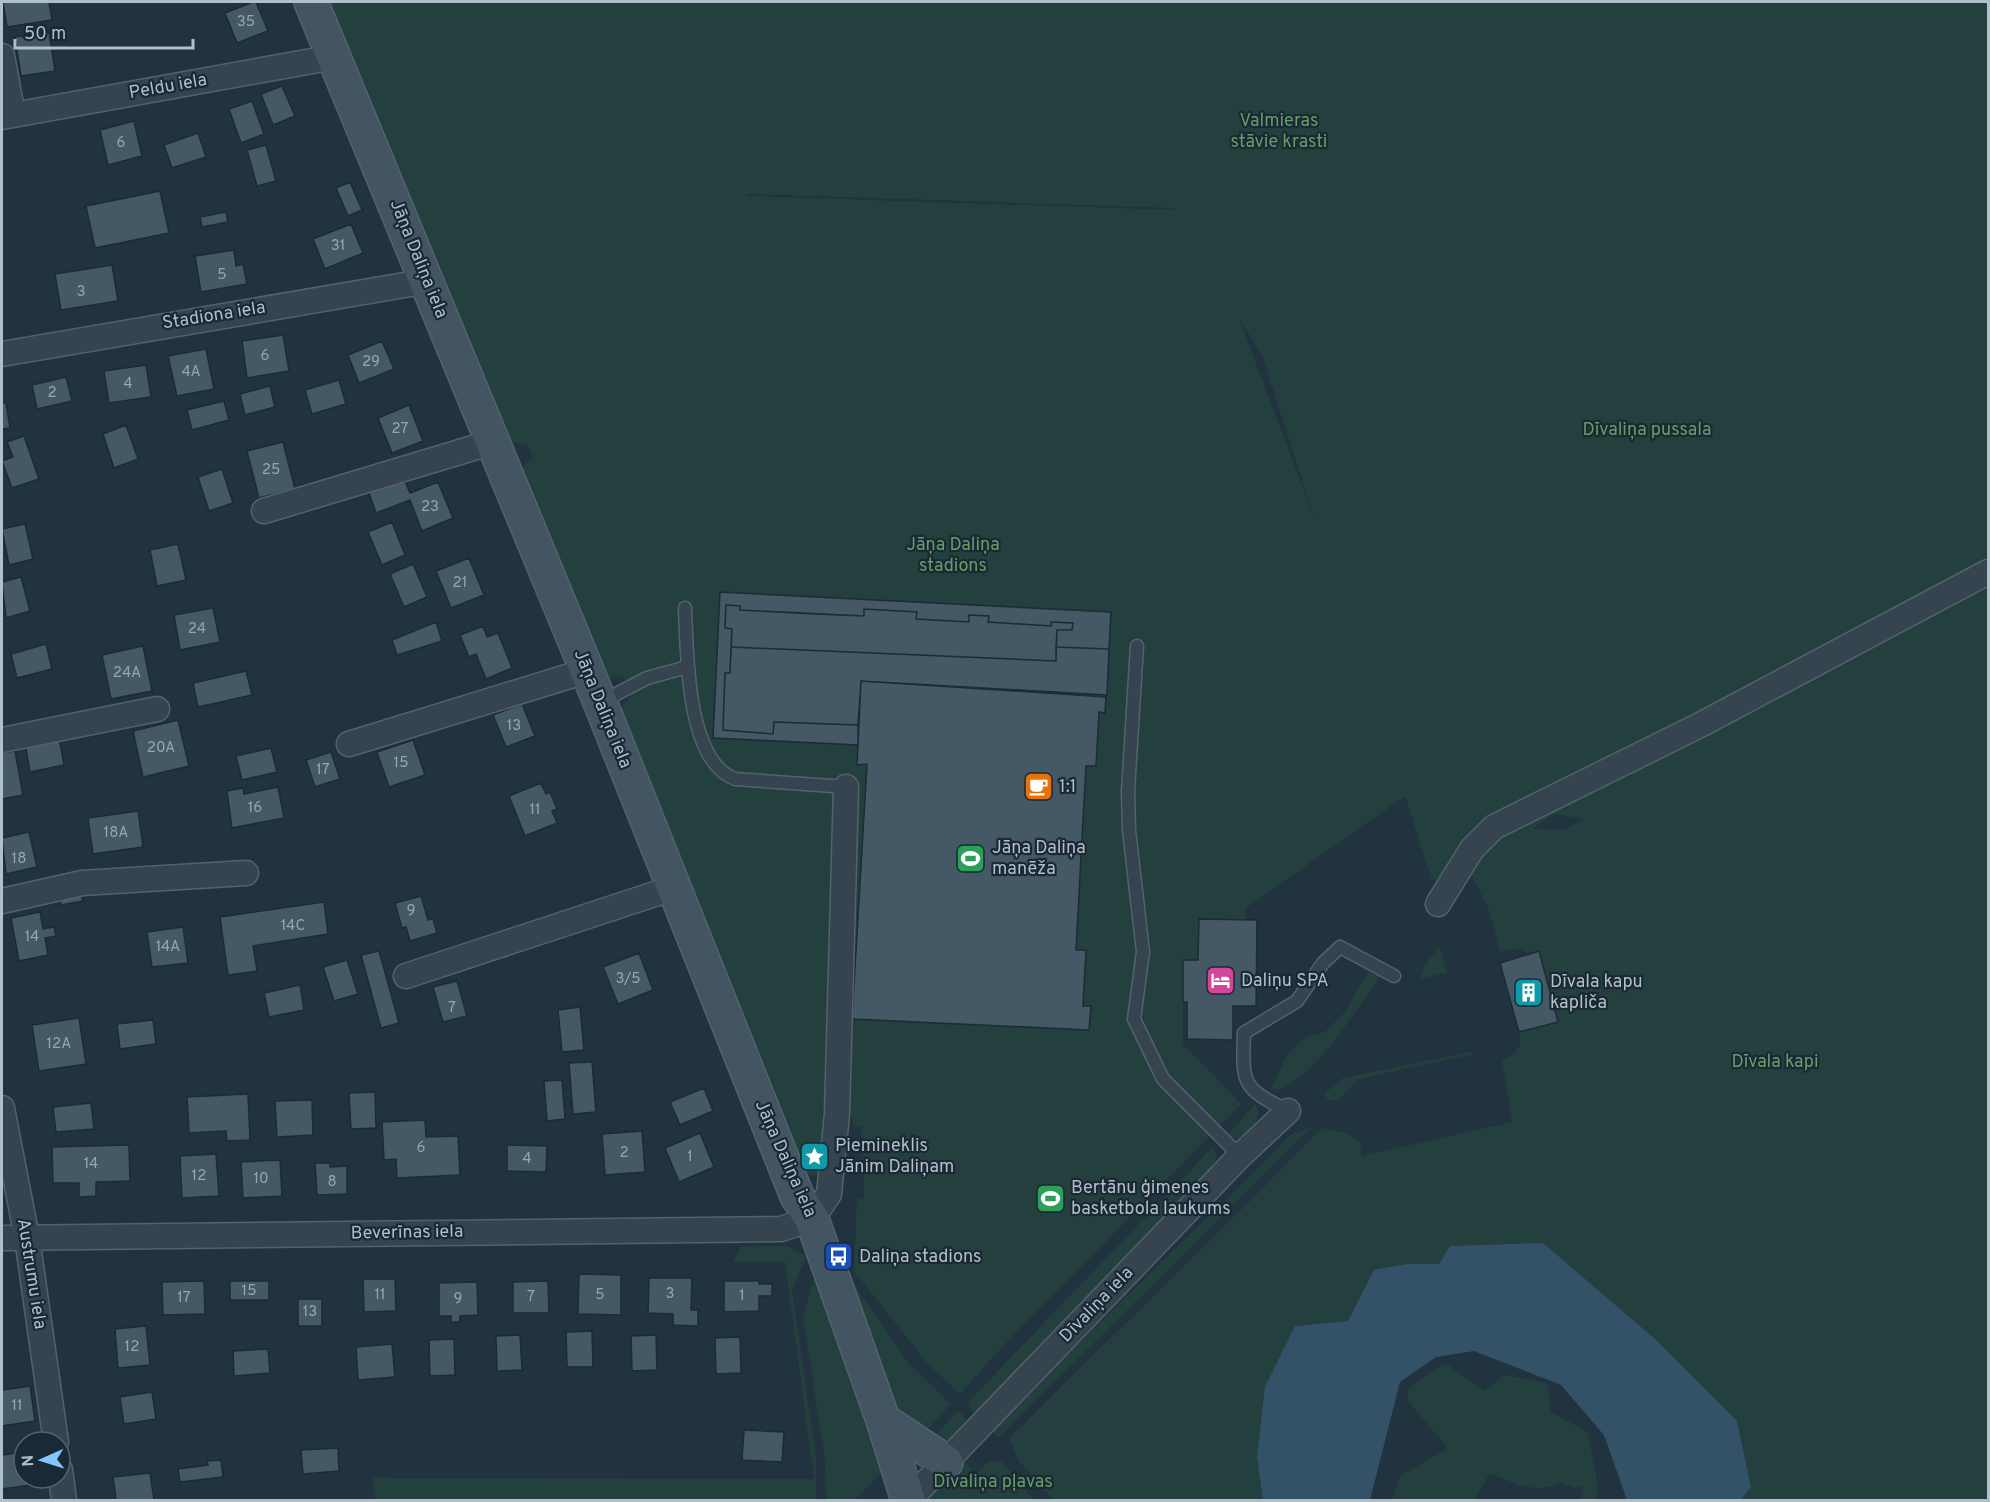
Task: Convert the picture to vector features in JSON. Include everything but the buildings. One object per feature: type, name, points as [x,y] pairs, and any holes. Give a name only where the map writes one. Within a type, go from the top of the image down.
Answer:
[{"type":"street","name":"Jāņa Daliņa iela","points":[[311,2],[600,702],[797,1196],[812,1219],[909,1499]]},
{"type":"street","points":[[2,56],[7,116]]},
{"type":"street","name":"Peldu iela","points":[[7,116],[334,57]]},
{"type":"street","name":"Stadiona iela","points":[[2,354],[428,281]]},
{"type":"street","points":[[264,511],[493,442]]},
{"type":"street","points":[[1438,904],[1472,849],[1494,827],[1702,724],[1989,572]]},
{"type":"street","points":[[350,744],[586,671]]},
{"type":"street","points":[[2,740],[157,709]]},
{"type":"street","points":[[812,1219],[829,1194],[837,1114],[846,788]]},
{"type":"street","points":[[2,901],[82,883],[246,873]]},
{"type":"street","points":[[406,976],[673,888]]},
{"type":"street","name":"Austrumu iela","points":[[2,1108],[27,1238],[54,1430]]},
{"type":"street","name":"Dīvaliņa iela","points":[[909,1499],[1240,1156],[1288,1111]]},
{"type":"street","name":"Beverīnas iela","points":[[2,1238],[781,1229],[812,1219]]},
{"type":"street","points":[[883,1420],[946,1462]]},
{"type":"lane","points":[[685,608],[688,687],[706,754],[723,775],[735,779],[846,788]]},
{"type":"lane","points":[[1137,646],[1128,791],[1129,830],[1143,952],[1134,1019],[1162,1079],[1240,1156]]},
{"type":"lane","points":[[600,702],[647,678],[687,667]]},
{"type":"lane","points":[[1288,1111],[1257,1095],[1242,1072],[1244,1033],[1297,1001],[1323,963],[1340,946],[1394,976]]},
{"type":"green space","points":[[311,2],[1544,2],[1554,4],[1570,2],[1988,2],[1988,1500],[1741,1500],[1751,1487],[1737,1421],[1654,1338],[1543,1243],[1451,1246],[1439,1264],[1407,1264],[1348,1321],[1295,1326],[1257,1457],[1263,1500],[1053,1500],[1018,1460],[1009,1438],[1321,1128],[1347,1133],[1360,1142],[1362,1156],[1512,1122],[1502,1060],[1511,1056],[1520,1046],[1519,1032],[1551,1023],[1524,948],[1500,951],[1488,908],[1470,872],[1471,867],[1432,881],[1405,796],[1246,908],[1245,920],[1198,960],[1183,960],[1183,1044],[1241,1104],[1005,1344],[960,1394],[928,1364],[854,1271],[857,1198],[864,1199],[862,1126],[853,1127],[852,1116],[826,1113],[824,1175],[809,1175],[617,713],[631,696],[622,675],[610,678],[600,669],[518,476],[527,461],[534,459],[528,445],[512,443],[499,430]],"holes":[[[751,194],[1174,208],[1175,210],[745,196]],[[1239,318],[1262,355],[1315,520]],[[1555,814],[1583,819],[1566,829],[1532,829]]]},
{"type":"green space","points":[[1439,946],[1447,972],[1420,979],[1424,967]]},
{"type":"green space","points":[[1368,972],[1380,976],[1323,1055],[1295,1080],[1279,1090],[1271,1089],[1287,1055],[1306,1037],[1325,1032],[1344,1013]]},
{"type":"green space","points":[[1470,1052],[1475,1054],[1358,1079],[1339,1100],[1328,1100],[1324,1094],[1343,1078]]},
{"type":"green space","points":[[1255,1104],[1258,1114],[1254,1125],[1235,1138],[1228,1135]]},
{"type":"green space","points":[[1312,1127],[998,1438],[994,1433],[994,1427],[1292,1134]]},
{"type":"green space","points":[[1213,1147],[1217,1159],[1197,1185],[975,1414],[967,1403]]},
{"type":"green space","points":[[742,1246],[787,1246],[806,1256],[792,1290],[816,1456],[816,1500],[375,1500],[373,1478],[814,1479],[785,1262],[733,1262]]},
{"type":"green space","points":[[818,1266],[886,1467],[855,1500],[826,1500],[825,1460],[803,1316]]},
{"type":"green space","points":[[846,1273],[910,1365],[951,1404],[921,1436],[899,1416]]},
{"type":"green space","points":[[1445,1363],[1485,1391],[1504,1375],[1547,1383],[1551,1412],[1588,1432],[1596,1476],[1596,1500],[1580,1500],[1584,1486],[1575,1488],[1561,1483],[1533,1488],[1516,1484],[1490,1473],[1477,1494],[1476,1500],[1392,1500],[1399,1477],[1448,1448],[1407,1400],[1409,1388]]},
{"type":"green space","points":[[958,1410],[969,1422],[950,1440],[931,1440]]},
{"type":"green space","name":"Dīvaliņa pļavas","points":[[962,1459],[976,1474],[988,1462],[1002,1462],[1034,1500],[923,1500]]},
{"type":"water","points":[[1543,1243],[1654,1338],[1737,1421],[1751,1487],[1741,1500],[1627,1500],[1604,1435],[1561,1385],[1474,1351],[1436,1357],[1400,1382],[1370,1500],[1263,1500],[1257,1457],[1265,1387],[1295,1326],[1348,1321],[1374,1270],[1407,1264],[1439,1264],[1450,1246]]},
{"type":"place","name":"1:1","points":[[1038,787]]},
{"type":"place","name":"Jāņa Daliņa manēža","points":[[971,858]]},
{"type":"place","name":"Daliņu SPA","points":[[1220,981]]},
{"type":"place","name":"Dīvala kapu kapliča","points":[[1529,992]]},
{"type":"place","name":"Piemineklis Jānim Daliņam","points":[[814,1156]]},
{"type":"place","name":"Bertānu ģimenes basketbola laukums","points":[[1050,1198]]},
{"type":"place","name":"Daliņa stadions","points":[[838,1257]]},
{"type":"park label","name":"Valmieras stāvie krasti","points":[[1279,131]]},
{"type":"park label","name":"Dīvaliņa pussala","points":[[1647,430]]},
{"type":"park label","name":"Jāņa Daliņa stadions","points":[[953,555]]},
{"type":"park label","name":"Dīvala kapi","points":[[1775,1062]]}]
